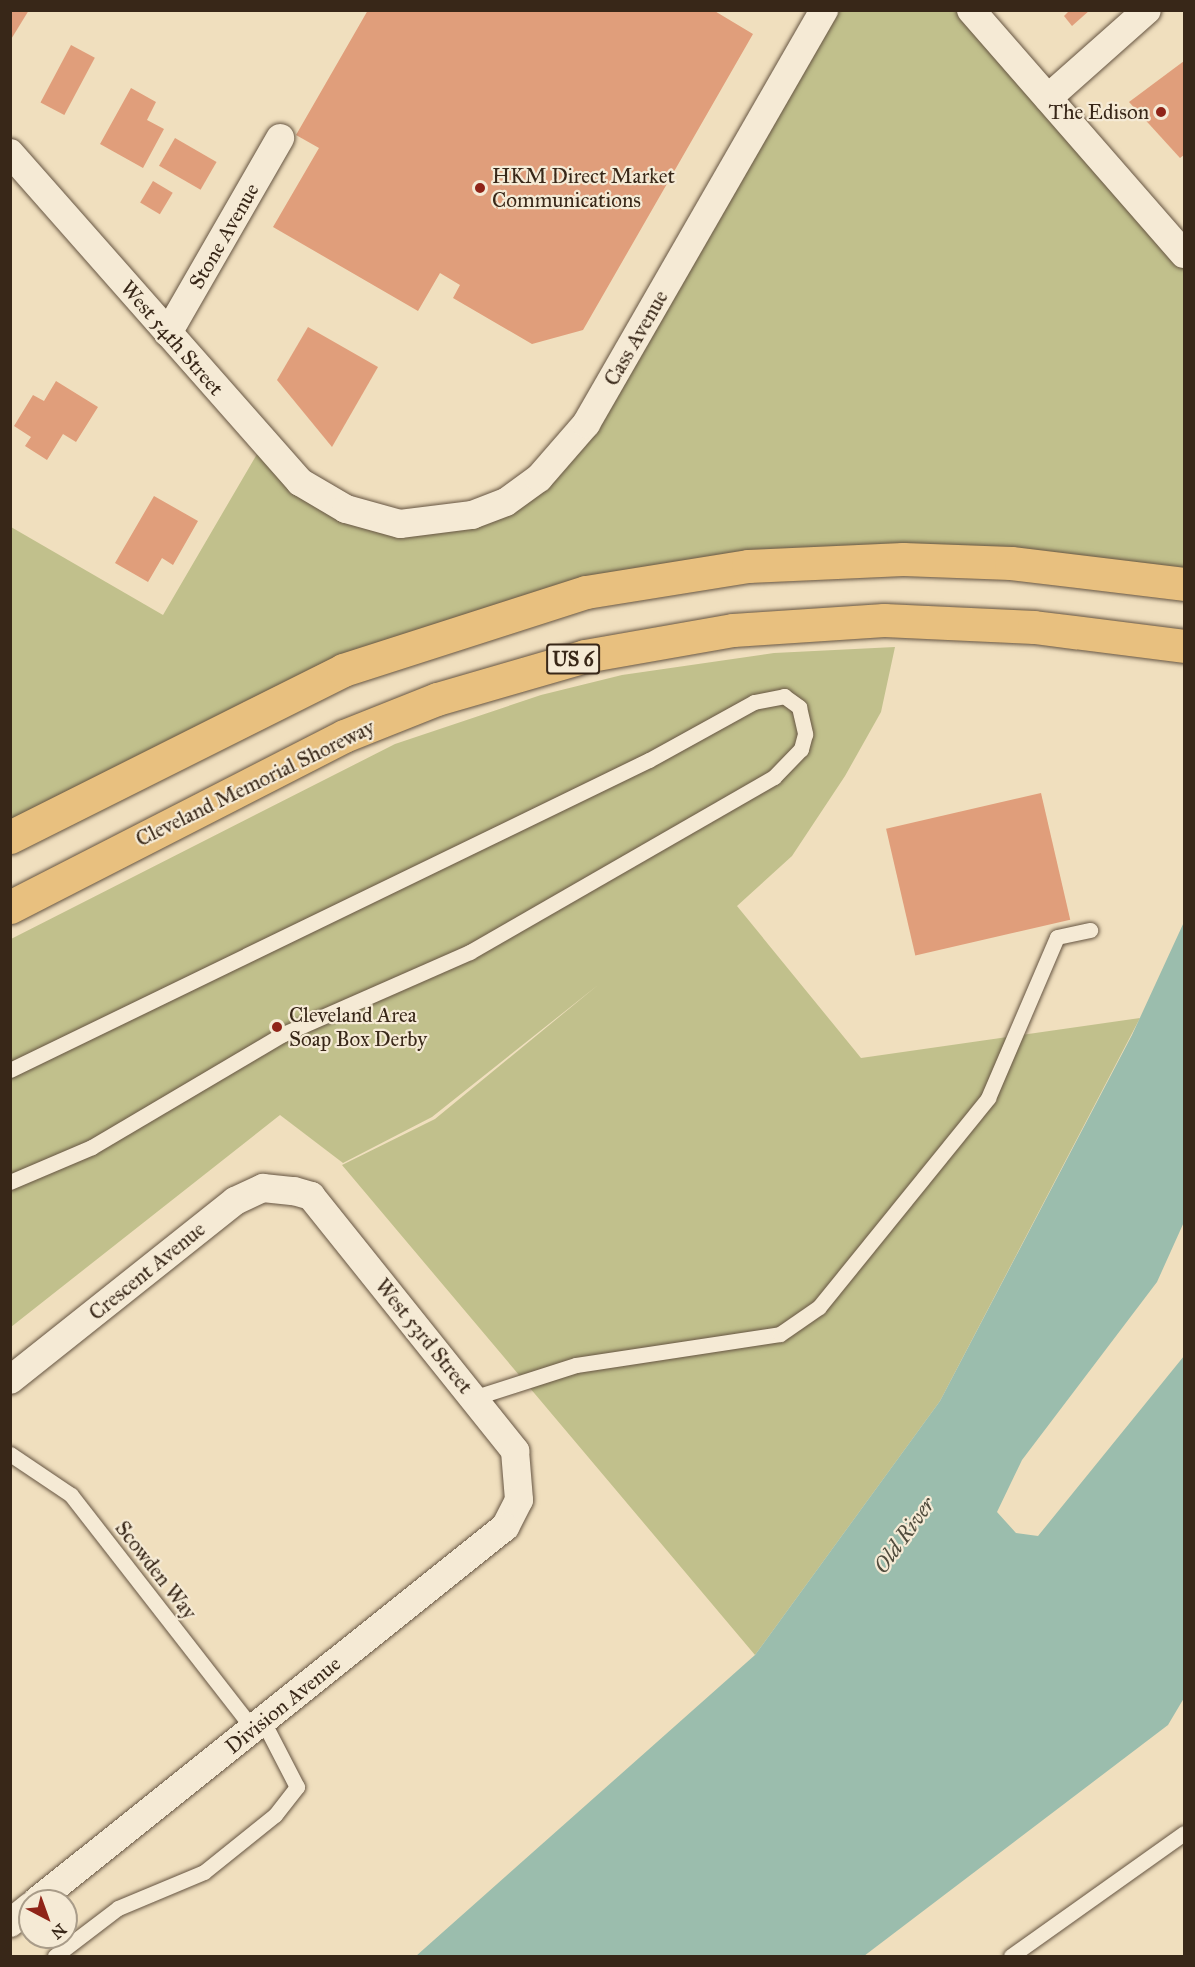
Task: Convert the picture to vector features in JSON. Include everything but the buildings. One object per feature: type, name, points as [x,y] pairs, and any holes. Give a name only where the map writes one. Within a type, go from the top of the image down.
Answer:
[{"type":"highway","points":[[10,837],[313,682],[434,636],[586,592],[748,566],[903,559],[1011,563],[1185,584]]},
{"type":"highway","name":"Cleveland Memorial Shoreway","points":[[10,907],[344,736],[437,699],[594,654],[733,630],[884,620],[1034,627],[1185,646]]},
{"type":"street","name":"Cass Avenue","points":[[346,509],[400,525],[472,515],[506,502],[539,478],[586,424],[824,10]]},
{"type":"street","points":[[971,10],[1185,254]]},
{"type":"street","points":[[1048,98],[1147,10]]},
{"type":"street","name":"Stone Avenue","points":[[168,333],[280,138]]},
{"type":"street","name":"West 54th Street","points":[[10,153],[300,482],[346,509]]},
{"type":"street","name":"Crescent Avenue","points":[[10,1380],[235,1201],[264,1188],[294,1191]]},
{"type":"street","name":"West 53rd Street","points":[[294,1191],[311,1197],[515,1450],[519,1500]]},
{"type":"street","name":"Division Avenue","points":[[53,1889],[505,1527],[519,1500]]},
{"type":"lane","points":[[10,1070],[648,760],[754,702],[784,696],[799,707],[805,734],[801,748],[774,777],[470,952],[283,1034],[92,1147],[10,1182]]},
{"type":"lane","points":[[473,1398],[576,1365],[780,1334],[819,1308],[988,1098],[1057,938],[1090,930]]},
{"type":"lane","name":"Scowden Way","points":[[10,1454],[71,1495],[258,1725],[297,1786],[275,1815],[204,1872],[118,1908],[55,1956]]},
{"type":"lane","points":[[1011,1956],[1185,1833]]},
{"type":"shaded area","points":[[824,11],[971,11],[1184,254],[1184,584],[903,559],[485,620],[11,837],[11,527],[163,615],[264,442],[300,482],[400,524],[539,478]]},
{"type":"shaded area","points":[[895,647],[881,712],[845,776],[792,856],[737,906],[861,1058],[1140,1018],[940,1401],[755,1655],[342,1165],[435,1119],[598,985],[432,1117],[343,1163],[280,1115],[11,1327],[11,939],[395,744],[541,695],[622,675],[774,653]]},
{"type":"water","name":"Old River","points":[[1184,922],[1184,1222],[1157,1282],[1022,1460],[997,1512],[1016,1533],[1038,1536],[1184,1356],[1184,1698],[1168,1725],[864,1956],[416,1956],[755,1655],[940,1401],[1132,1035]]},
{"type":"place","name":"The Edison","points":[[1161,112]]},
{"type":"place","name":"HKM Direct Market Communications","points":[[480,188]]},
{"type":"place","name":"Cleveland Area Soap Box Derby","points":[[277,1027]]}]
